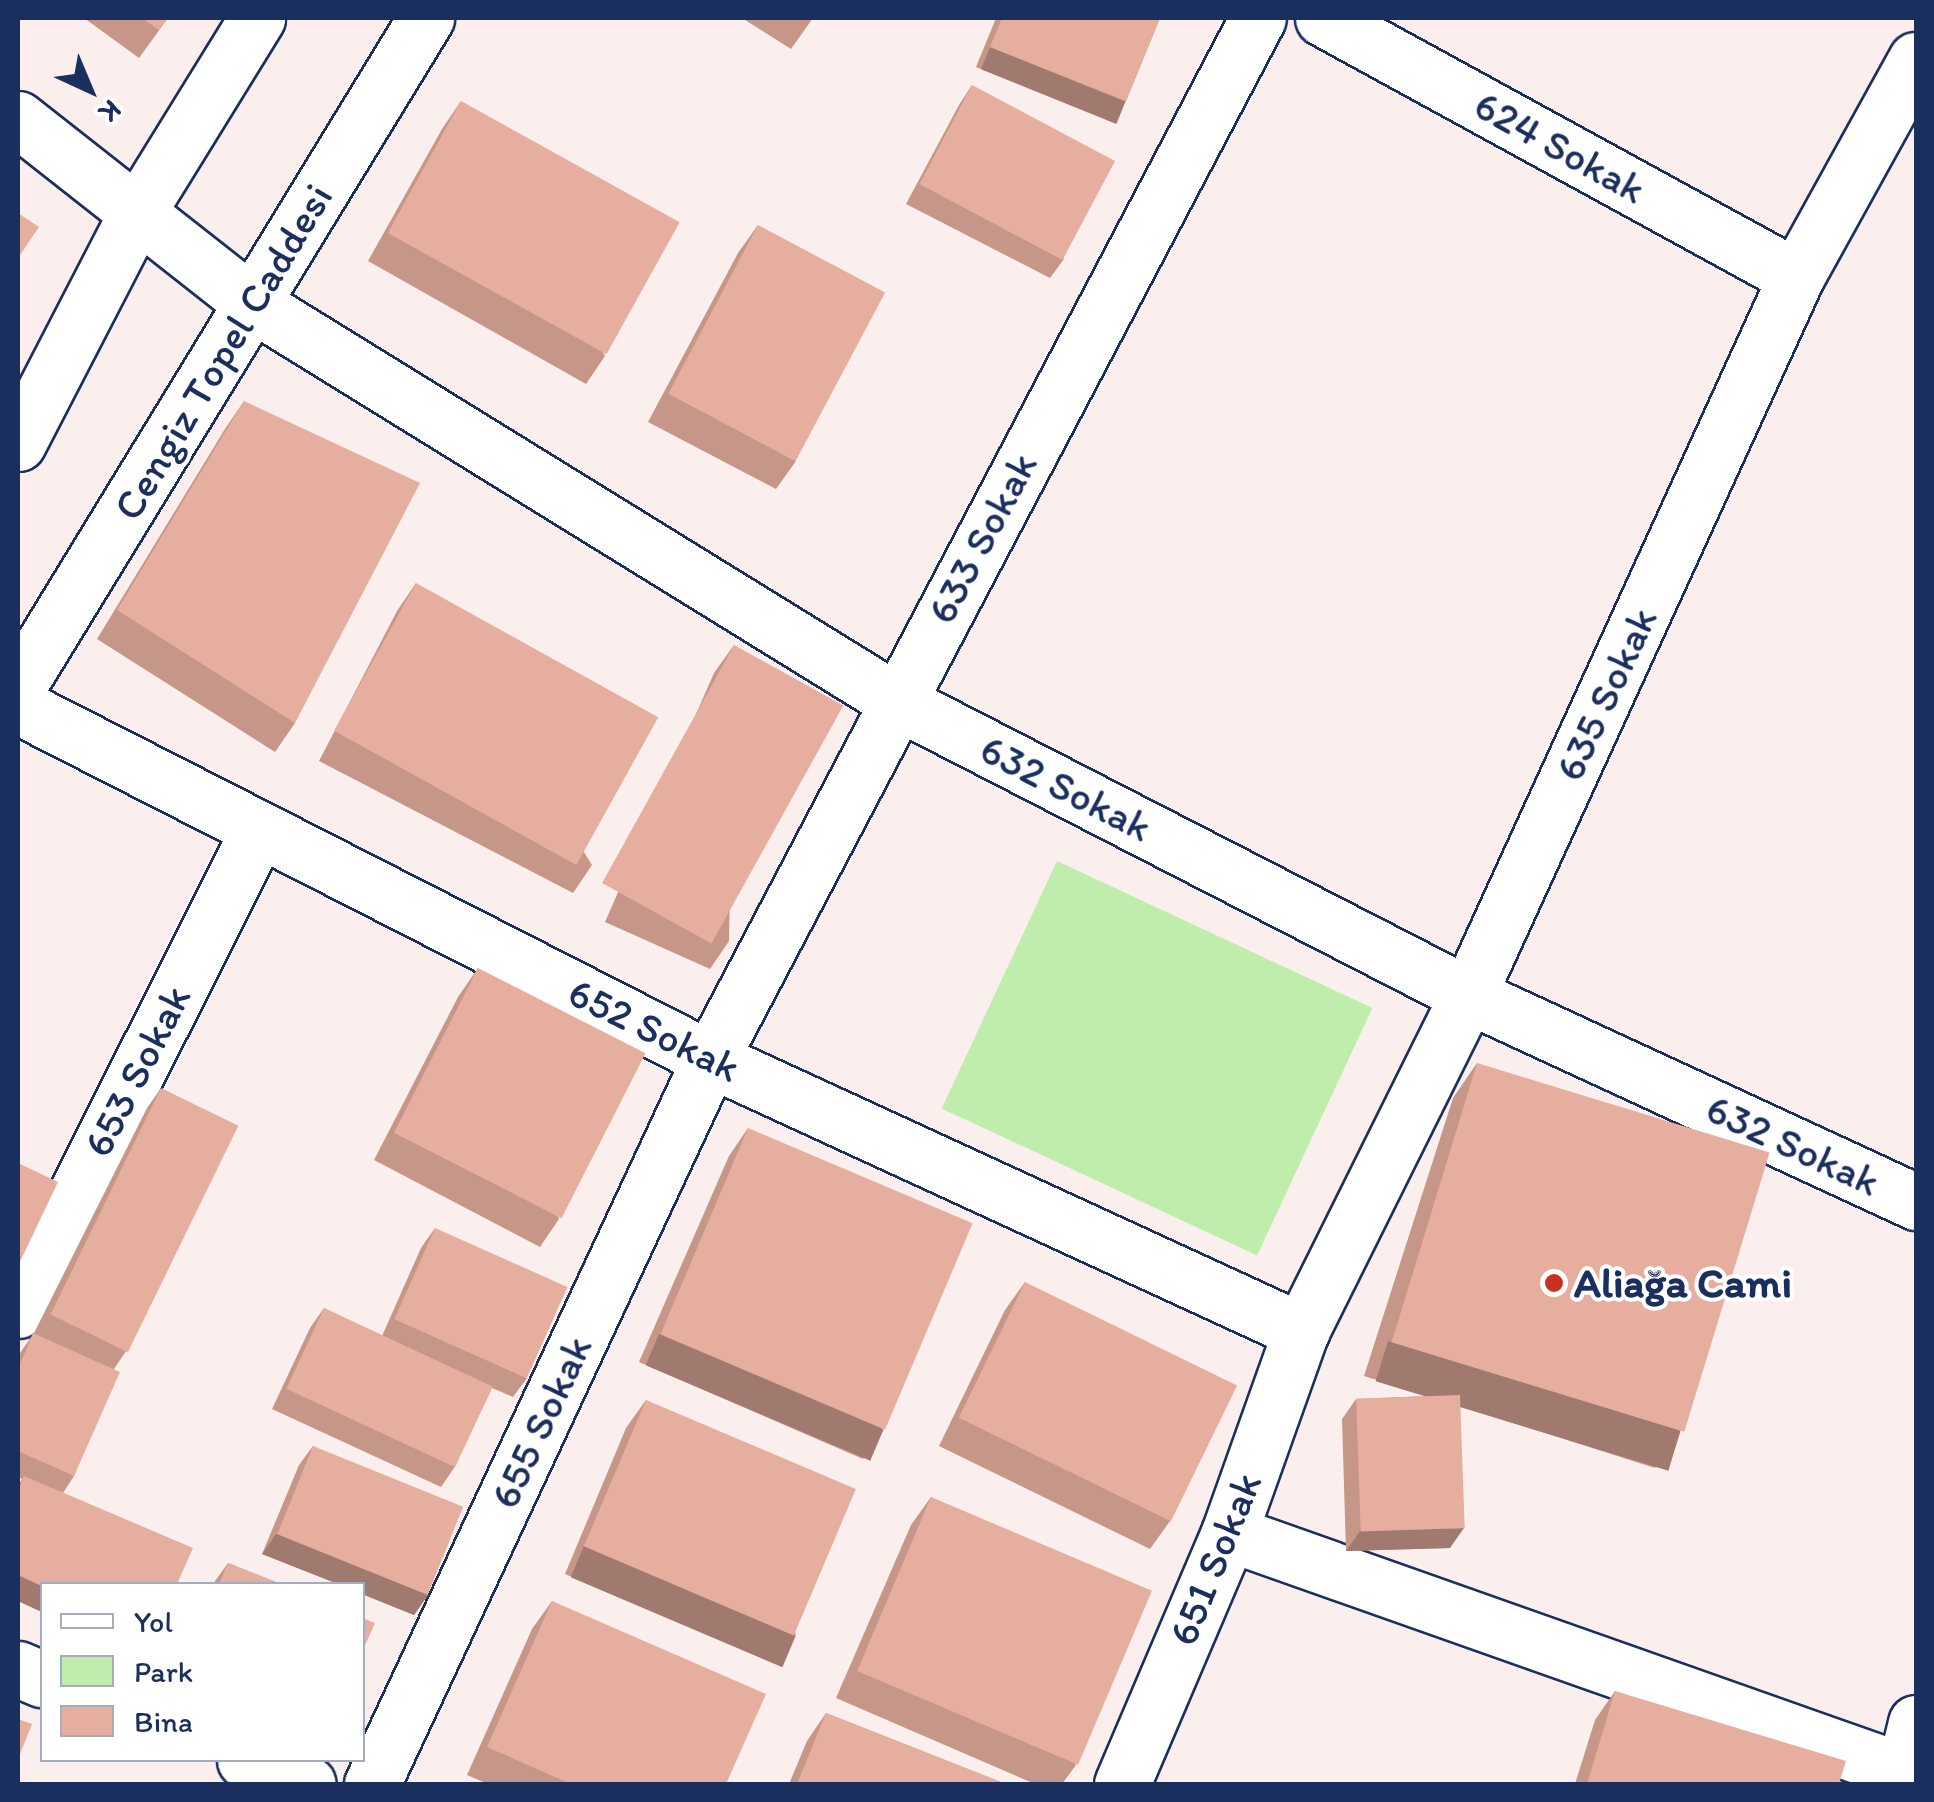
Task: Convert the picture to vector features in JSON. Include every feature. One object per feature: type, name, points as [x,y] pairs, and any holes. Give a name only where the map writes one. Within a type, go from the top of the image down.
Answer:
[{"type":"street","points":[[18,444],[138,211],[257,18]]},
{"type":"street","name":"Cengiz Topel Caddesi","points":[[18,686],[426,18]]},
{"type":"street","name":"633 Sokak","points":[[710,1059],[1258,18]]},
{"type":"street","name":"624 Sokak","points":[[1323,18],[1796,277]]},
{"type":"street","name":"635 Sokak","points":[[1301,1332],[1468,995],[1796,277],[1916,60]]},
{"type":"street","name":"632 Sokak","points":[[18,119],[253,304],[896,701],[1468,995],[1916,1202]]},
{"type":"street","name":"652 Sokak","points":[[18,706],[257,832],[710,1059],[1301,1332]]},
{"type":"street","name":"653 Sokak","points":[[18,1310],[257,832]]},
{"type":"street","name":"655 Sokak","points":[[372,1784],[710,1059]]},
{"type":"street","name":"651 Sokak","points":[[1122,1784],[1229,1533],[1301,1332]]},
{"type":"street","points":[[1229,1533],[1908,1760]]},
{"type":"street","points":[[250,1762],[308,1784]]},
{"type":"green space","points":[[1057,861],[1372,1008],[1257,1255],[942,1108]]},
{"type":"building","points":[[142,18],[168,18],[159,30]]},
{"type":"building","points":[[1002,18],[1160,18],[1126,101],[990,47]]},
{"type":"building","points":[[972,85],[1115,161],[1062,260],[919,184]]},
{"type":"building","points":[[461,101],[680,222],[606,354],[388,233]]},
{"type":"building","points":[[18,213],[39,227],[18,258]]},
{"type":"building","points":[[758,225],[885,293],[795,461],[668,394]]},
{"type":"building","points":[[244,401],[420,483],[295,723],[117,610]]},
{"type":"building","points":[[416,583],[658,717],[576,865],[334,731]]},
{"type":"building","points":[[734,645],[843,706],[711,943],[602,883]]},
{"type":"building","points":[[478,968],[646,1053],[562,1218],[394,1133]]},
{"type":"building","name":"Aliağa Cami","points":[[1477,1063],[1770,1152],[1684,1432],[1392,1342]]},
{"type":"building","points":[[161,1088],[238,1126],[128,1352],[51,1314]]},
{"type":"building","points":[[748,1128],[973,1223],[885,1430],[660,1334]]},
{"type":"building","points":[[18,1163],[58,1182],[18,1266]]},
{"type":"building","points":[[435,1228],[567,1287],[527,1378],[394,1319]]},
{"type":"building","points":[[1025,1282],[1237,1385],[1171,1521],[959,1418]]},
{"type":"building","points":[[324,1308],[493,1387],[455,1467],[286,1389]]},
{"type":"building","points":[[33,1333],[120,1372],[74,1476],[18,1451],[18,1369]]},
{"type":"building","points":[[1460,1395],[1465,1528],[1361,1532],[1356,1399]]},
{"type":"building","points":[[646,1400],[856,1489],[794,1635],[584,1546]]},
{"type":"building","points":[[313,1446],[463,1507],[428,1595],[277,1534]]},
{"type":"building","points":[[24,1476],[193,1548],[178,1582],[40,1582],[40,1585],[18,1575],[18,1492]]},
{"type":"building","points":[[931,1497],[1152,1591],[1078,1765],[857,1671]]},
{"type":"building","points":[[228,1563],[276,1582],[220,1582]]},
{"type":"building","points":[[552,1601],[766,1694],[726,1784],[571,1784],[487,1747]]},
{"type":"building","points":[[365,1619],[375,1623],[365,1645]]},
{"type":"building","points":[[1615,1691],[1846,1761],[1839,1784],[1587,1784]]},
{"type":"building","points":[[826,1713],[1006,1784],[797,1784]]},
{"type":"building","points":[[18,1719],[32,1724],[18,1759]]},
{"type":"place","name":"Aliağa Cami","points":[[1554,1283]]}]
